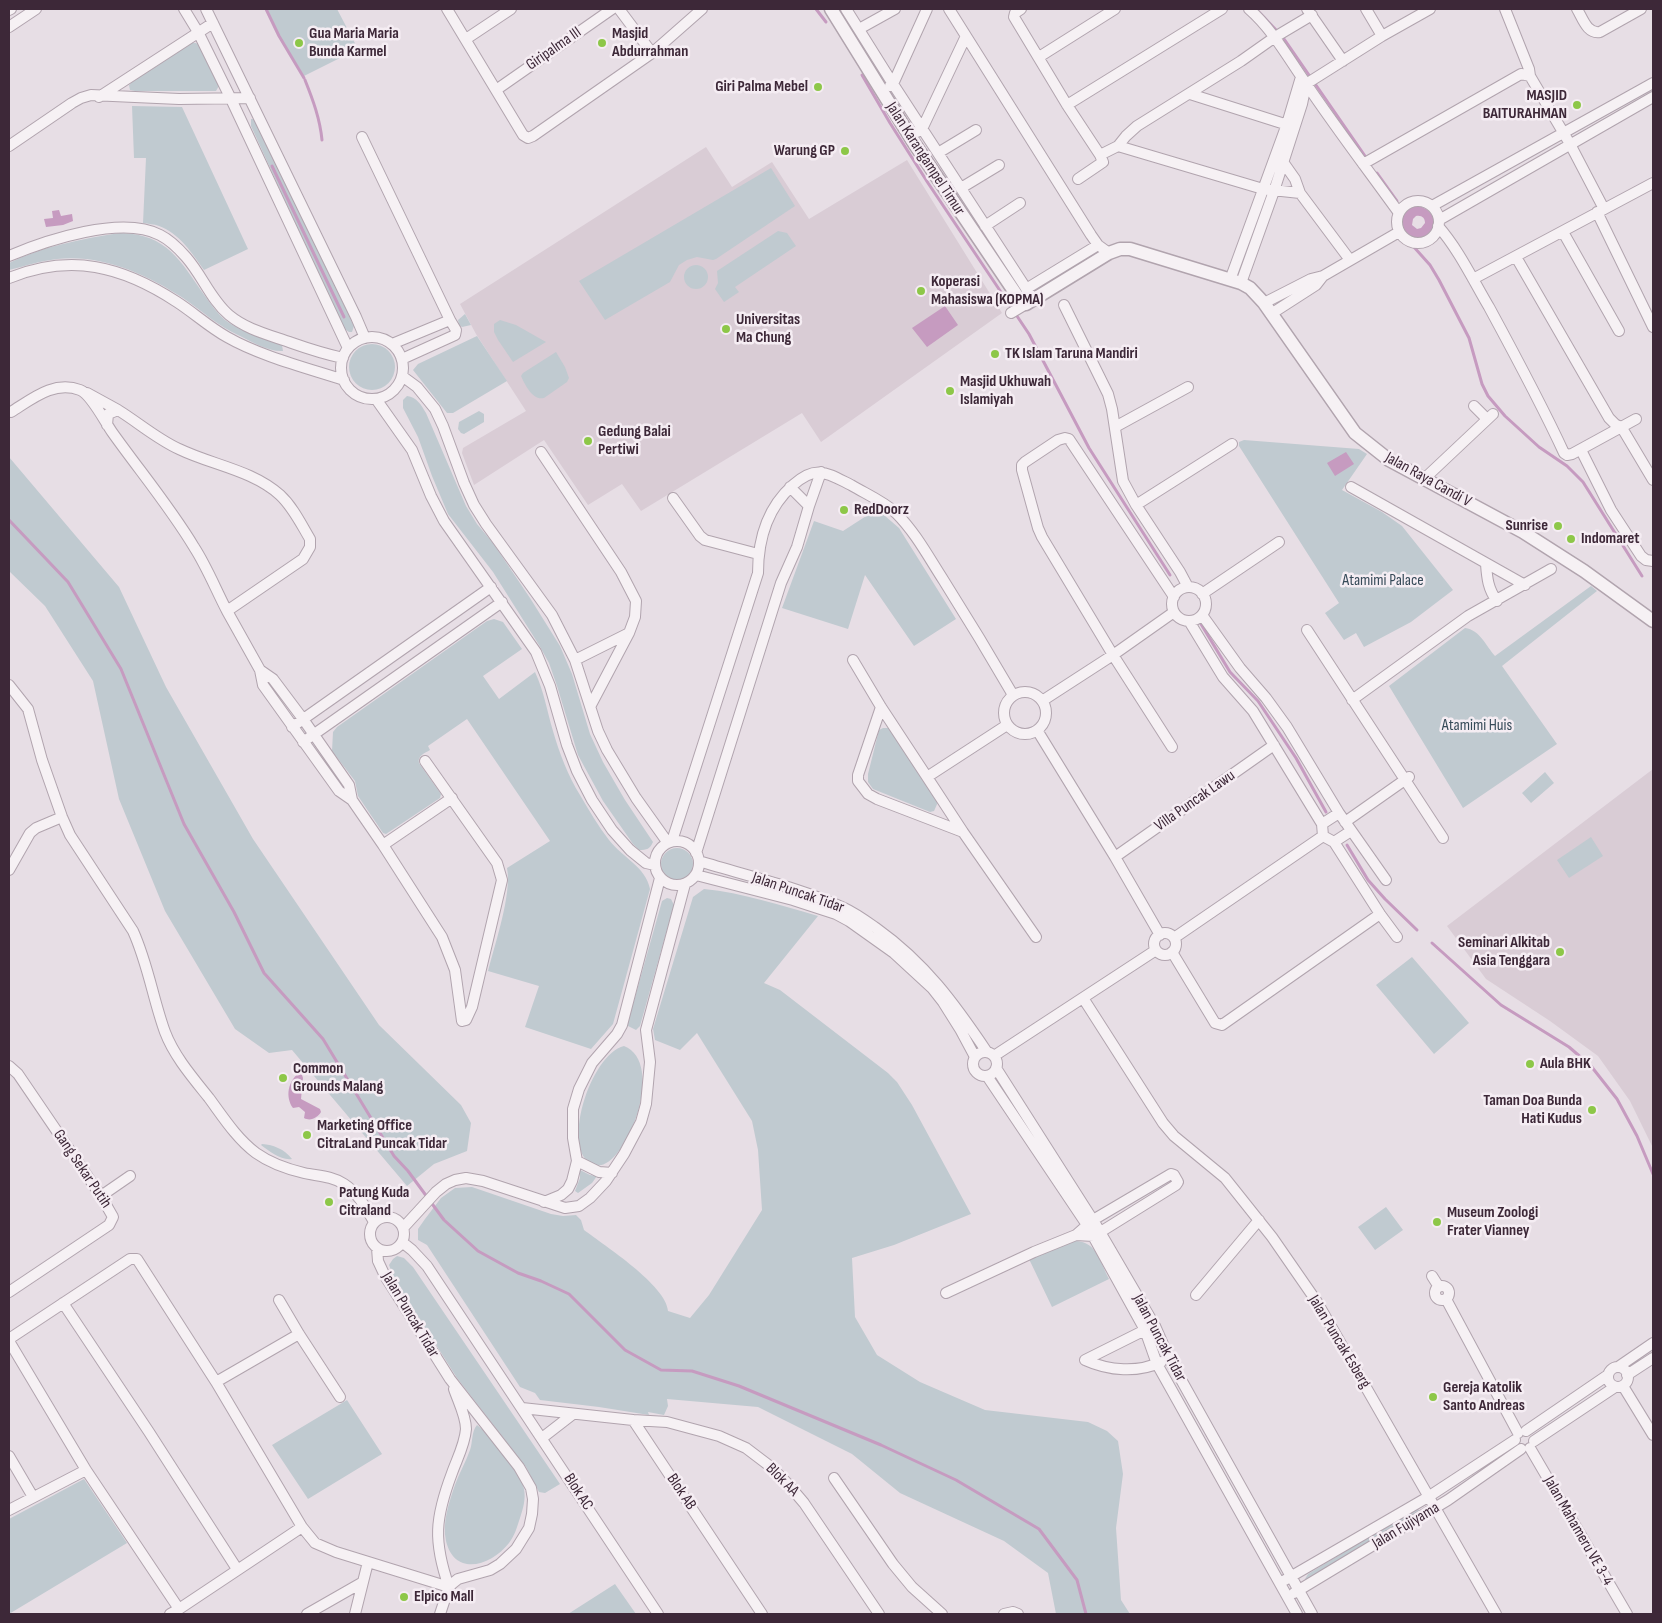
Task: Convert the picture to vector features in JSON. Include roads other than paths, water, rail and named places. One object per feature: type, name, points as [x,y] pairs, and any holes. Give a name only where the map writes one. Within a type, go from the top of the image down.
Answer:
[{"type":"street","points":[[9,27],[36,9]]},
{"type":"street","points":[[184,9],[198,32],[232,99],[348,348]]},
{"type":"street","points":[[206,9],[365,338]]},
{"type":"street","points":[[447,9],[524,135],[530,137],[652,54],[702,9]]},
{"type":"street","points":[[466,39],[511,9]]},
{"type":"street","name":"Giripalma III","points":[[496,90],[612,9]]},
{"type":"street","points":[[619,9],[652,54]]},
{"type":"street","name":"Jalan Karangampel Timur","points":[[831,9],[887,88],[922,129],[938,153],[984,226],[1023,302]]},
{"type":"street","name":"Jalan Karangampel Timur","points":[[846,9],[859,29],[910,137],[1019,299],[1023,302]]},
{"type":"street","points":[[859,29],[895,9]]},
{"type":"street","points":[[887,88],[927,9]]},
{"type":"street","points":[[949,9],[1103,249]]},
{"type":"street","points":[[1021,9],[1015,13],[1014,17],[1103,162],[1078,179]]},
{"type":"street","points":[[1039,57],[1115,9]]},
{"type":"street","points":[[1067,104],[1222,9]]},
{"type":"street","points":[[1248,9],[1278,35],[1307,81],[1398,213]]},
{"type":"street","points":[[1366,9],[1382,36]]},
{"type":"street","points":[[1241,284],[1263,189],[1291,126],[1307,81],[1428,9]]},
{"type":"street","points":[[1504,9],[1529,69],[1530,76],[1570,144],[1653,327]]},
{"type":"street","points":[[1577,9],[1588,29],[1595,33],[1600,32],[1637,10]]},
{"type":"street","points":[[1100,155],[1118,146],[1137,126],[1190,94],[1309,12],[1343,61]]},
{"type":"street","points":[[99,96],[213,23]]},
{"type":"street","points":[[910,137],[922,129],[966,36]]},
{"type":"street","points":[[1363,164],[1521,74],[1530,76]]},
{"type":"street","points":[[1432,206],[1653,83]]},
{"type":"street","points":[[1190,94],[1291,126]]},
{"type":"street","points":[[9,146],[81,98],[92,95],[250,98]]},
{"type":"street","points":[[1636,419],[1581,450],[1568,455],[1564,453],[1549,419],[1521,366],[1473,279],[1439,223],[1432,206],[1414,201],[1405,205],[1398,213],[1397,226],[1399,232],[1407,240],[1418,243],[1429,240],[1439,223],[1493,189],[1653,97]]},
{"type":"street","points":[[1241,284],[1274,191],[1291,126]]},
{"type":"street","points":[[938,153],[976,130]]},
{"type":"street","points":[[362,137],[456,330],[455,335],[402,359]]},
{"type":"street","points":[[1118,146],[1263,189],[1300,193]]},
{"type":"street","points":[[1283,162],[1295,179],[1300,193],[1350,260]]},
{"type":"street","points":[[960,188],[999,165]]},
{"type":"street","points":[[1486,177],[1493,189]]},
{"type":"street","points":[[1473,279],[1653,183]]},
{"type":"street","points":[[984,226],[1020,203]]},
{"type":"street","points":[[9,256],[51,240],[80,234],[125,227],[144,229],[159,234],[178,248],[228,315],[242,324],[268,335],[307,349],[343,358]]},
{"type":"street","points":[[1267,308],[1316,286],[1323,276],[1399,232]]},
{"type":"street","points":[[1563,232],[1618,331]]},
{"type":"street","points":[[1023,302],[1103,249],[1130,249],[1241,284]]},
{"type":"street","points":[[1516,257],[1609,418],[1622,428],[1653,480]]},
{"type":"street","points":[[9,278],[48,266],[86,266],[108,269],[132,277],[158,290],[226,337],[250,348],[344,380]]},
{"type":"street","name":"Jalan Raya Candi V","points":[[1241,284],[1267,308],[1355,433],[1389,460],[1523,532],[1584,571],[1653,621]]},
{"type":"street","points":[[1064,305],[1108,394],[1123,482],[1188,587]]},
{"type":"street","points":[[392,344],[450,320]]},
{"type":"street","points":[[365,338],[384,339],[392,344],[402,359],[402,376],[395,389],[390,394],[376,399],[360,396],[351,390],[344,380],[342,373],[343,358],[348,348],[356,341],[365,338]]},
{"type":"street","points":[[288,361],[292,343]]},
{"type":"street","points":[[402,376],[424,395],[435,409],[474,505],[552,615],[575,660],[598,731],[607,750],[636,798],[670,842]]},
{"type":"street","points":[[11,412],[45,391],[58,387],[69,387],[86,393],[118,410],[157,437],[179,449],[265,484],[280,495],[292,508],[310,538],[310,547],[303,559],[227,611]]},
{"type":"street","points":[[1115,427],[1188,387]]},
{"type":"street","points":[[86,393],[195,548],[260,670],[263,685],[339,791],[352,800],[442,937],[455,970],[462,1021],[466,1020],[472,1006],[502,880],[498,863],[425,761]]},
{"type":"street","points":[[376,399],[412,450],[431,496],[444,521],[531,644],[550,686],[567,745],[592,800],[612,830],[630,850],[646,862],[654,865]]},
{"type":"street","points":[[1424,479],[1490,417],[1474,406]]},
{"type":"street","points":[[107,425],[108,414],[118,410]]},
{"type":"street","points":[[1172,747],[1113,655],[1039,532],[1022,470],[1025,462],[1058,440],[1069,438],[1174,597]]},
{"type":"street","points":[[1136,505],[1232,444]]},
{"type":"street","points":[[1581,450],[1608,503],[1641,556],[1646,560],[1653,561]]},
{"type":"street","points":[[541,452],[621,572],[636,601],[635,616],[629,633],[591,705]]},
{"type":"street","points":[[686,884],[673,885],[666,883],[660,878],[654,865],[658,852],[670,842],[758,573],[758,554],[763,531],[772,508],[790,487],[808,474],[816,471],[829,474],[881,502],[907,525],[917,538],[1013,695]]},
{"type":"street","points":[[403,1228],[424,1204],[446,1184],[466,1178],[483,1181],[565,1208],[579,1206],[590,1198],[612,1173],[634,1137],[646,1104],[650,1062],[646,1030],[686,884],[696,875],[699,868],[698,857],[781,583],[798,547],[809,506],[821,472]]},
{"type":"street","points":[[790,487],[809,506]]},
{"type":"street","points":[[1351,487],[1525,585]]},
{"type":"street","points":[[673,498],[700,536],[705,540],[758,554]]},
{"type":"street","points":[[1202,594],[1279,542]]},
{"type":"street","points":[[1486,564],[1487,581],[1497,601]]},
{"type":"street","points":[[1352,700],[1468,616],[1551,569]]},
{"type":"street","points":[[292,727],[491,587]]},
{"type":"street","points":[[1189,621],[1202,615],[1206,602],[1202,594],[1196,589],[1188,587],[1180,590],[1174,597],[1172,606],[1174,612],[1181,618],[1189,621],[1223,677],[1252,711],[1322,824],[1324,836],[1334,842],[1397,937]]},
{"type":"street","points":[[303,742],[502,602]]},
{"type":"street","points":[[1042,701],[1113,655],[1174,612]]},
{"type":"street","points":[[1202,615],[1287,728],[1345,822],[1386,880]]},
{"type":"street","points":[[1307,630],[1443,838]]},
{"type":"street","points":[[575,660],[629,633]]},
{"type":"street","points":[[853,660],[881,707],[963,832],[1036,937]]},
{"type":"street","points":[[260,670],[273,679],[314,734],[349,784],[352,800]]},
{"type":"street","points":[[9,685],[28,709],[42,760],[62,818],[70,835],[88,865],[134,931],[165,1033],[171,1046],[244,1143],[266,1160],[298,1171],[333,1178],[344,1184],[355,1192],[374,1222]]},
{"type":"street","points":[[1025,692],[1038,696],[1042,701],[1046,713],[1045,720],[1037,730],[1031,733],[1018,733],[1007,725],[1003,712],[1004,705],[1013,695],[1025,692]]},
{"type":"street","points":[[881,707],[858,775],[858,781],[868,794],[877,799],[963,832]]},
{"type":"street","points":[[927,777],[1007,725]]},
{"type":"street","points":[[1037,730],[1116,857],[1160,934]]},
{"type":"street","name":"Villa Puncak Lawu","points":[[1116,857],[1274,745]]},
{"type":"street","points":[[1334,842],[1345,822],[1406,779]]},
{"type":"street","points":[[383,845],[452,798]]},
{"type":"street","points":[[9,870],[30,833],[36,828],[62,818]]},
{"type":"street","points":[[1322,824],[1345,822]]},
{"type":"street","points":[[1174,938],[1324,836]]},
{"type":"street","points":[[670,842],[684,842],[690,845],[698,857]]},
{"type":"street","name":"Jalan Puncak Tidar","points":[[698,857],[824,899],[846,909],[893,940],[938,984],[956,1006],[997,1064],[996,1068],[1090,1222],[1169,1358],[1312,1614]]},
{"type":"street","name":"Jalan Puncak Tidar","points":[[696,875],[793,900],[836,914],[849,921],[894,954],[932,988],[943,1002],[975,1057],[973,1066],[975,1070],[982,1076],[987,1076],[1090,1222]]},
{"type":"street","points":[[544,1202],[561,1195],[568,1189],[572,1180],[577,1161],[573,1138],[573,1109],[579,1090],[592,1063],[617,1034],[622,1025],[660,878]]},
{"type":"street","points":[[1172,952],[1215,1023],[1222,1025],[1380,914]]},
{"type":"street","points":[[1160,934],[1168,934],[1174,938],[1176,944],[1172,952],[1164,955],[1156,950],[1154,942],[1160,934]]},
{"type":"street","points":[[975,1057],[980,1053],[990,1054],[1083,998],[1156,950]]},
{"type":"street","name":"Jalan Puncak Esberg","points":[[1083,998],[1163,1123],[1174,1136],[1226,1178],[1259,1220],[1317,1302],[1434,1509],[1496,1614]]},
{"type":"street","name":"Gang Sekar Putih","points":[[9,1066],[18,1074],[101,1196],[113,1217],[111,1223],[9,1292]]},
{"type":"street","points":[[987,1076],[994,1072],[996,1068]]},
{"type":"street","points":[[577,1161],[599,1172],[612,1173]]},
{"type":"street","points":[[946,1293],[1034,1252],[1076,1235],[1097,1234],[1176,1186],[1178,1182],[1176,1177],[1171,1174],[1090,1222],[1076,1235]]},
{"type":"street","points":[[101,1196],[130,1176]]},
{"type":"street","points":[[383,1218],[397,1220],[404,1233],[399,1246],[391,1251],[381,1251],[373,1245],[370,1231],[374,1222],[383,1218]]},
{"type":"street","points":[[1196,1295],[1259,1220]]},
{"type":"street","name":"Blok AC","points":[[402,1242],[427,1266],[658,1614]]},
{"type":"street","name":"Jalan Puncak Tidar","points":[[377,1248],[378,1261],[385,1276],[450,1378],[531,1488],[533,1499],[532,1514],[529,1528],[523,1540],[505,1560],[490,1570],[458,1579],[449,1587]]},
{"type":"street","points":[[302,1527],[174,1611],[86,1470],[9,1340],[130,1259],[137,1259],[216,1382],[302,1527],[315,1543],[336,1552],[449,1587]]},
{"type":"street","points":[[1432,1276],[1439,1287],[1444,1286],[1448,1289],[1449,1296],[1446,1299],[1520,1435],[1516,1446],[1528,1446],[1531,1434],[1520,1435]]},
{"type":"street","points":[[279,1300],[298,1334],[340,1397]]},
{"type":"street","points":[[63,1303],[237,1568]]},
{"type":"street","points":[[1150,1328],[1085,1360],[1099,1366],[1118,1369],[1146,1368],[1169,1358]]},
{"type":"street","name":"Jalan Puncak Tidar","points":[[1150,1328],[1156,1364],[1296,1614]]},
{"type":"street","points":[[216,1382],[298,1334]]},
{"type":"street","points":[[1653,1343],[1618,1368],[1612,1370],[1608,1375],[1609,1381],[1619,1386],[1653,1435]]},
{"type":"street","points":[[1627,1375],[1653,1358]]},
{"type":"street","points":[[1618,1368],[1624,1370],[1627,1375],[1627,1381],[1619,1386]]},
{"type":"street","name":"Jalan Fujiyama","points":[[1279,1584],[1428,1497],[1608,1375]]},
{"type":"street","name":"Jalan Puncak Tidar","points":[[450,1378],[466,1427]]},
{"type":"street","name":"Jalan Fujiyama","points":[[1287,1598],[1434,1509],[1619,1386]]},
{"type":"street","points":[[522,1408],[633,1420]]},
{"type":"street","points":[[542,1438],[573,1414]]},
{"type":"street","points":[[440,1614],[449,1587],[441,1564],[438,1543],[440,1506],[464,1440],[466,1427],[481,1418]]},
{"type":"street","name":"Blok AB","points":[[633,1420],[762,1614]]},
{"type":"street","name":"Blok AA","points":[[633,1420],[667,1422],[719,1436],[746,1448],[771,1467],[804,1503],[878,1614]]},
{"type":"street","name":"Jalan Mahameru VE 3-4","points":[[1528,1446],[1627,1614]]},
{"type":"street","points":[[9,1456],[33,1497]]},
{"type":"street","points":[[9,1510],[86,1470]]},
{"type":"street","points":[[834,1478],[893,1564],[912,1587],[942,1614]]},
{"type":"street","points":[[355,1614],[368,1562]]},
{"type":"street","points":[[306,1614],[363,1582]]},
{"type":"street","points":[[1004,1614],[1013,1612],[1018,1614]]},
{"type":"waterway","points":[[266,9],[279,36],[304,78]]},
{"type":"waterway","points":[[816,9],[826,22]]},
{"type":"waterway","points":[[1256,9],[1278,32]]},
{"type":"waterway","points":[[1282,36],[1365,156]]},
{"type":"waterway","points":[[862,75],[928,183],[1029,334],[1089,448],[1170,575]]},
{"type":"waterway","points":[[305,80],[316,110],[322,140]]},
{"type":"waterway","points":[[272,166],[344,317]]},
{"type":"waterway","points":[[1377,173],[1397,201]]},
{"type":"waterway","points":[[1413,246],[1430,265],[1469,338],[1482,384],[1488,396],[1505,416],[1539,447],[1567,466],[1583,482],[1642,576]]},
{"type":"waterway","points":[[9,520],[68,582],[121,669],[184,824],[234,912],[264,973],[323,1039],[394,1156],[408,1171],[444,1220],[478,1251],[518,1273],[569,1294],[625,1350],[661,1370],[692,1371],[739,1386],[881,1445],[956,1480],[1039,1529],[1077,1580],[1086,1614]]},
{"type":"waterway","points":[[1201,624],[1230,672],[1258,701],[1296,758],[1326,812]]},
{"type":"waterway","points":[[1347,845],[1368,880],[1417,930]]},
{"type":"waterway","points":[[1432,943],[1501,1005],[1569,1047],[1591,1066],[1617,1099],[1637,1136],[1653,1174]]},
{"type":"place","name":"Gua Maria Maria Bunda Karmel","points":[[299,43]]},
{"type":"place","name":"Masjid Abdurrahman","points":[[602,43]]},
{"type":"place","name":"Giri Palma Mebel","points":[[818,87]]},
{"type":"place","name":"MASJID BAITURAHMAN","points":[[1577,105]]},
{"type":"place","name":"Warung GP","points":[[845,151]]},
{"type":"place","name":"Koperasi Mahasiswa (KOPMA)","points":[[921,291]]},
{"type":"place","name":"Universitas Ma Chung","points":[[726,329]]},
{"type":"place","name":"TK Islam Taruna Mandiri","points":[[995,354]]},
{"type":"place","name":"Masjid Ukhuwah Islamiyah","points":[[950,391]]},
{"type":"place","name":"Gedung Balai Pertiwi","points":[[588,441]]},
{"type":"place","name":"RedDoorz","points":[[844,510]]},
{"type":"place","name":"Sunrise","points":[[1558,526]]},
{"type":"place","name":"Indomaret","points":[[1571,539]]},
{"type":"place","name":"Seminari Alkitab Asia Tenggara","points":[[1560,952]]},
{"type":"place","name":"Aula BHK","points":[[1530,1064]]},
{"type":"place","name":"Common Grounds Malang","points":[[283,1078]]},
{"type":"place","name":"Taman Doa Bunda Hati Kudus","points":[[1592,1110]]},
{"type":"place","name":"Marketing Office CitraLand Puncak Tidar","points":[[307,1135]]},
{"type":"place","name":"Patung Kuda Citraland","points":[[329,1202]]},
{"type":"place","name":"Museum Zoologi Frater Vianney","points":[[1437,1222]]},
{"type":"place","name":"Gereja Katolik Santo Andreas","points":[[1433,1397]]},
{"type":"place","name":"Elpico Mall","points":[[404,1597]]},
{"type":"park label","name":"Atamimi Palace","points":[[1383,581]]},
{"type":"park label","name":"Atamimi Huis","points":[[1477,726]]}]
